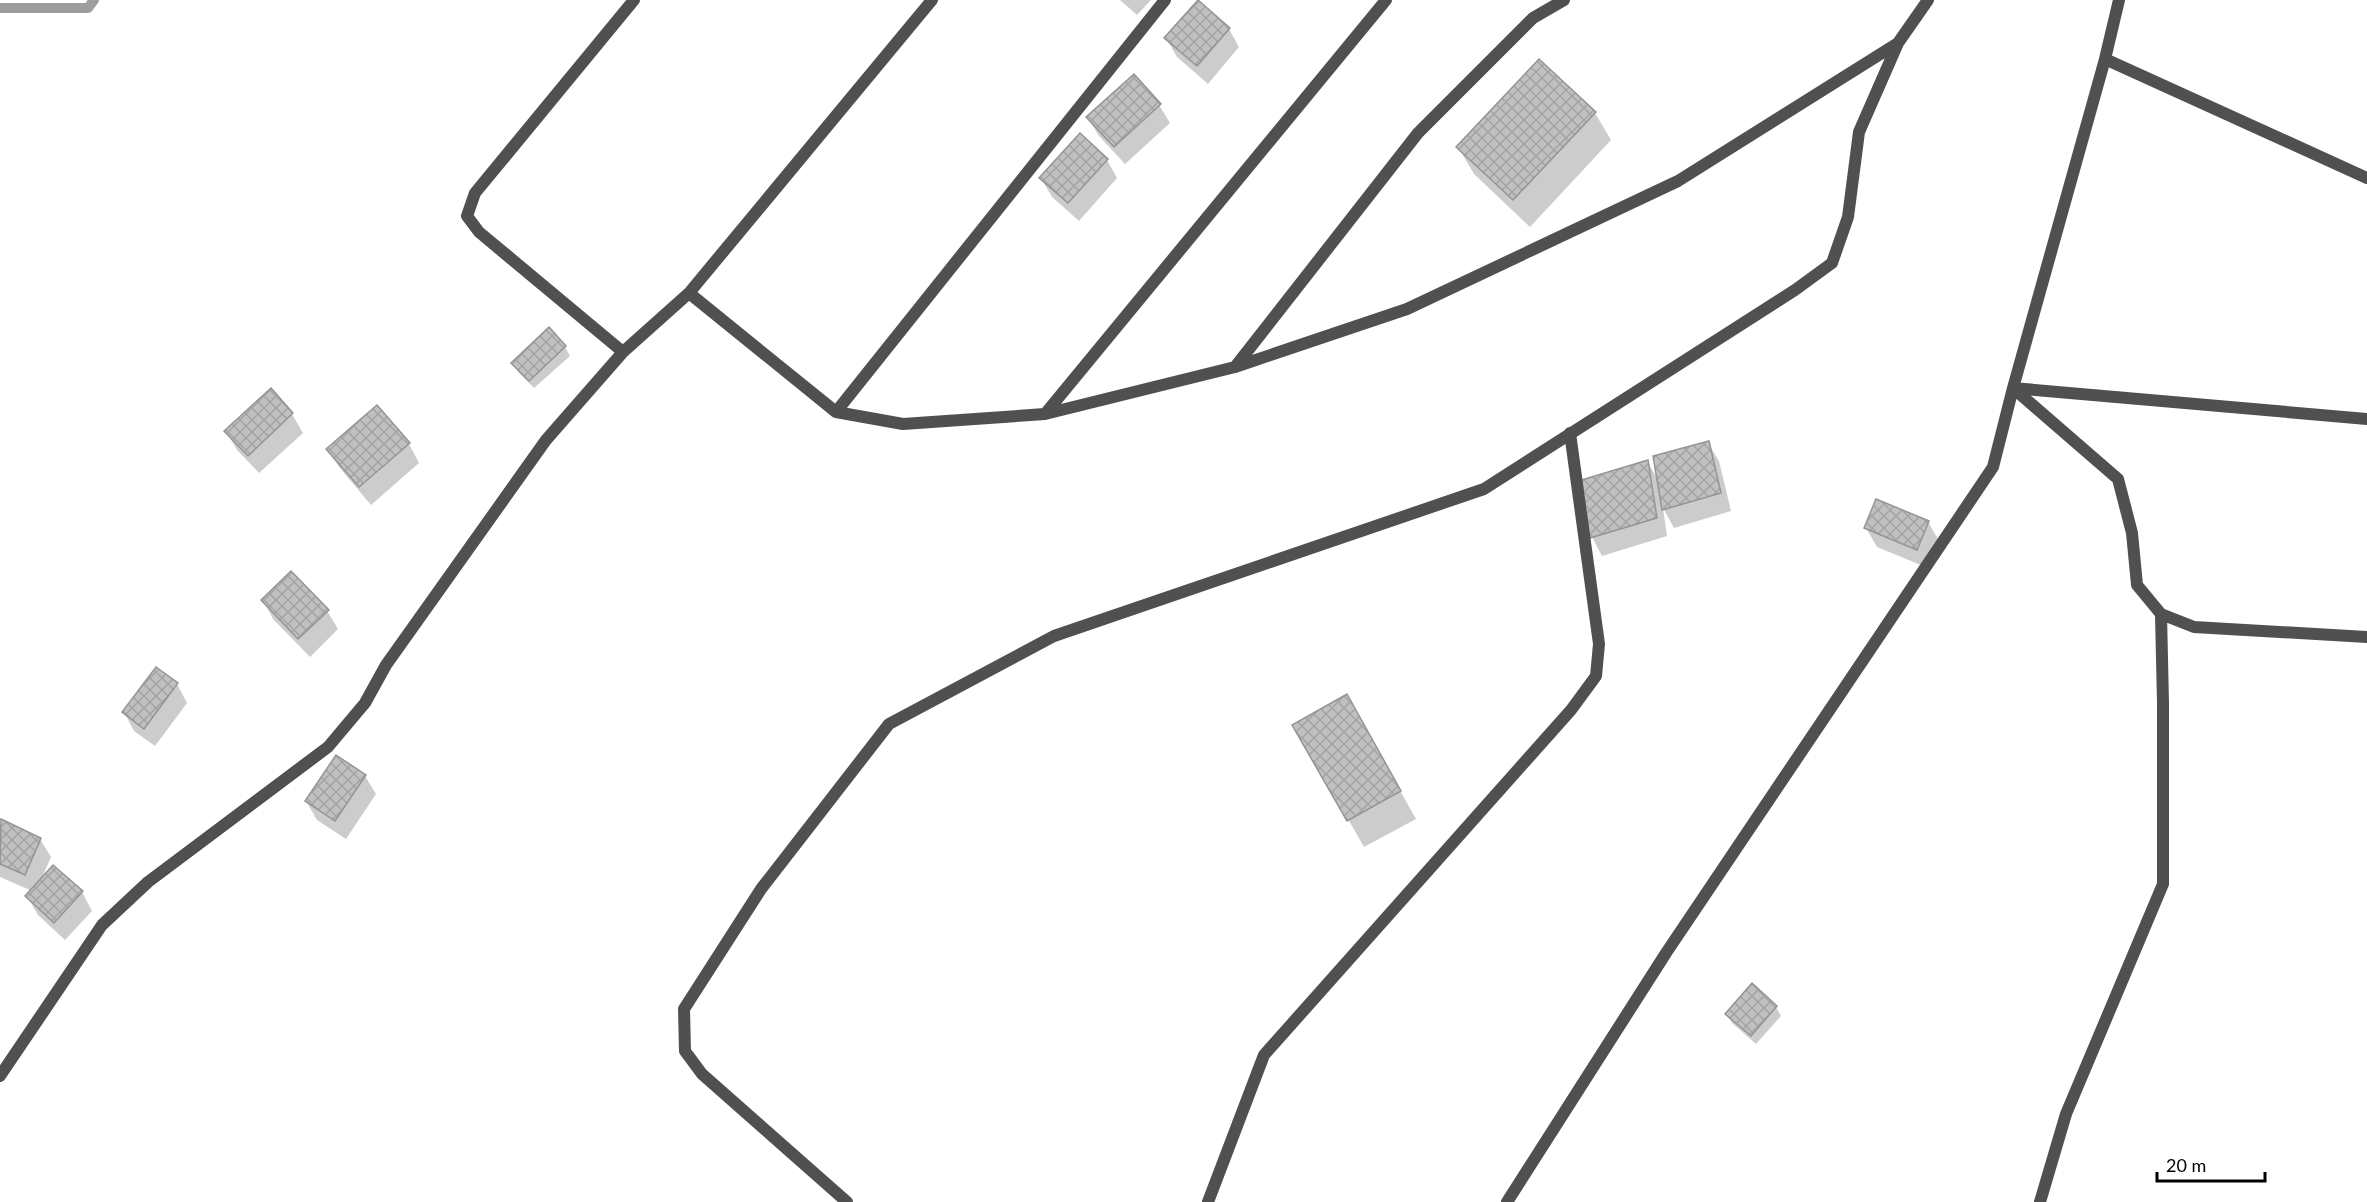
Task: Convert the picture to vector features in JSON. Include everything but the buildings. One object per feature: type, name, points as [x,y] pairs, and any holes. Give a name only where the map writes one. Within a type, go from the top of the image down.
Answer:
[{"type":"street","points":[[623,352],[479,232],[467,216],[475,193],[634,0]]},
{"type":"street","points":[[0,1076],[102,925],[148,882],[328,747],[365,703],[386,665],[546,440],[623,352],[689,293],[932,0]]},
{"type":"street","points":[[836,412],[1165,0]]},
{"type":"street","points":[[1045,414],[1386,0]]},
{"type":"street","points":[[1235,366],[1418,133],[1533,18],[1564,0]]},
{"type":"street","points":[[847,1202],[702,1074],[685,1051],[684,1009],[761,889],[889,724],[1054,636],[1484,489],[1795,290],[1832,263],[1848,218],[1859,132],[1898,43],[1928,0]]},
{"type":"street","points":[[1507,1202],[1666,953],[1993,467],[2105,59],[2119,0]]},
{"type":"street","points":[[689,293],[836,412],[903,424],[1045,414],[1235,366],[1407,309],[1677,181],[1898,43]]},
{"type":"street","points":[[2105,59],[2367,178]]},
{"type":"street","points":[[2013,388],[2367,420]]},
{"type":"street","points":[[2013,388],[2118,479],[2132,533],[2137,585],[2160,614],[2194,627],[2367,637]]},
{"type":"street","points":[[1208,1202],[1264,1055],[1571,710],[1596,676],[1599,644],[1570,433]]},
{"type":"street","points":[[2040,1202],[2066,1114],[2163,884],[2163,703],[2160,614]]},
{"type":"waterway","points":[[0,8],[88,8],[94,0]]}]
